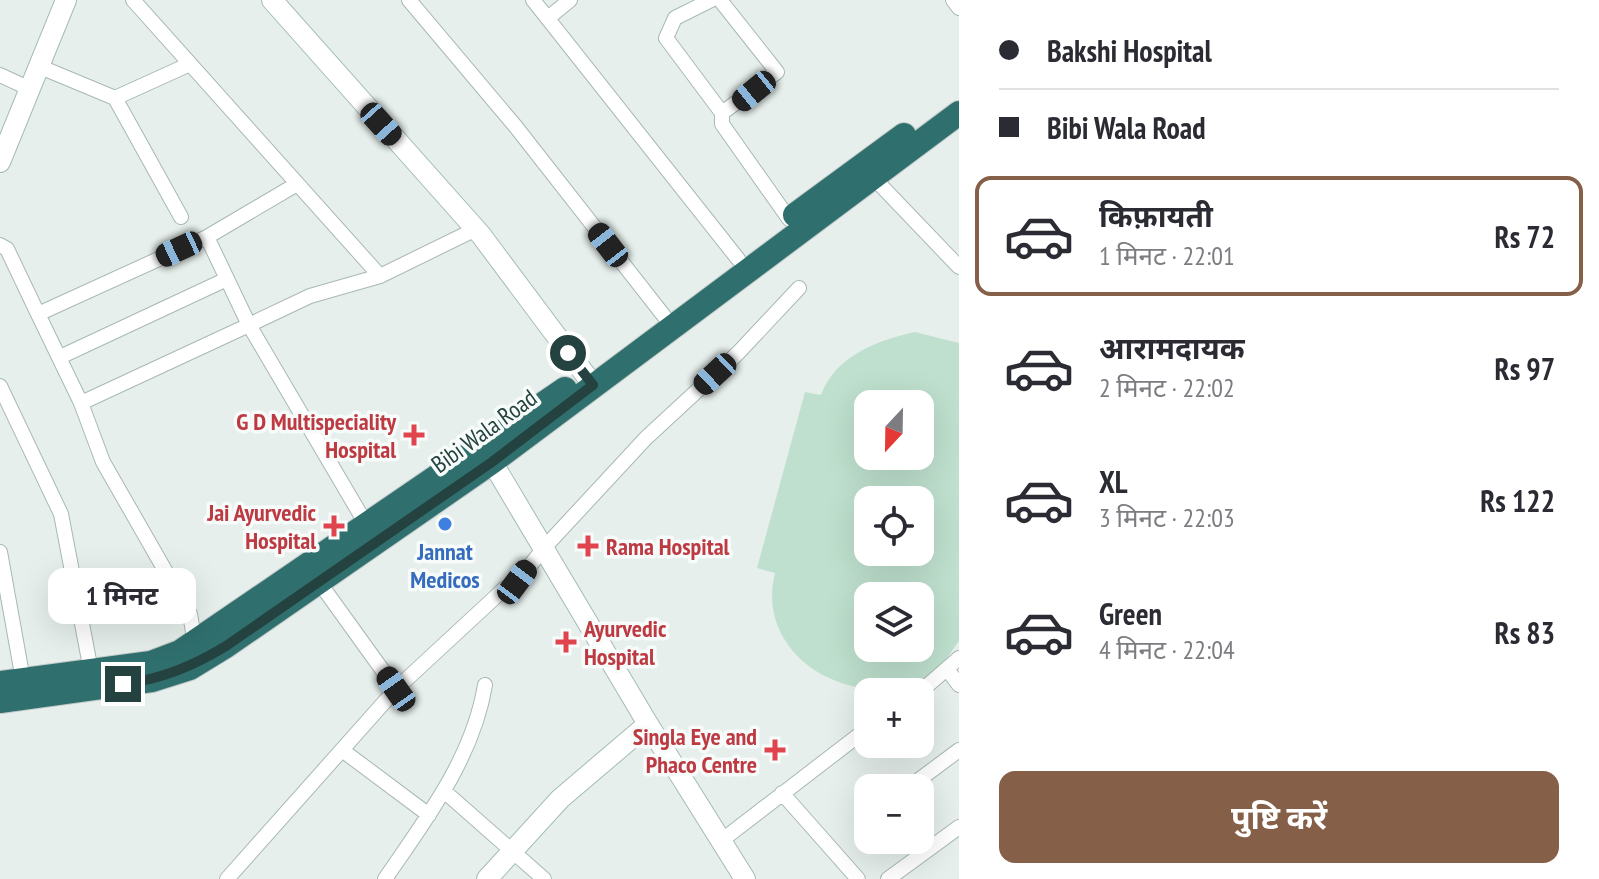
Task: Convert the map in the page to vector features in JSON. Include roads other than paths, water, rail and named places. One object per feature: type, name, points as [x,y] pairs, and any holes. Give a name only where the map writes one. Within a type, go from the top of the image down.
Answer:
[{"type":"highway","points":[[590,381],[664,316],[789,219],[867,170],[959,98]]},
{"type":"highway","name":"Bibi Wala Road","points":[[0,701],[93,680],[152,680],[190,668],[319,582],[867,170],[959,113]]},
{"type":"highway","points":[[11,682],[93,680],[151,663],[195,644],[366,524],[487,453]]},
{"type":"street","points":[[0,162],[66,0]]},
{"type":"street","points":[[133,0],[380,276]]},
{"type":"street","points":[[272,0],[476,229],[590,381]]},
{"type":"street","points":[[409,0],[516,127],[664,316]]},
{"type":"street","points":[[533,0],[738,259]]},
{"type":"street","points":[[548,18],[570,0]]},
{"type":"street","points":[[711,0],[675,18],[666,38],[722,113],[727,135],[789,219]]},
{"type":"street","points":[[720,0],[777,72],[722,113]]},
{"type":"street","points":[[953,0],[959,8]]},
{"type":"street","points":[[115,98],[190,64]]},
{"type":"street","points":[[38,66],[115,98],[181,217]]},
{"type":"street","points":[[0,75],[28,88]]},
{"type":"street","points":[[867,170],[959,267]]},
{"type":"street","points":[[38,314],[207,237],[297,184]]},
{"type":"street","points":[[81,403],[310,296],[380,276],[476,229]]},
{"type":"street","points":[[207,237],[249,325],[366,524]]},
{"type":"street","points":[[2,249],[60,357],[103,462],[190,614],[195,644]]},
{"type":"street","points":[[60,357],[227,279]]},
{"type":"street","points":[[227,879],[396,689],[493,598],[517,582],[543,549],[646,438],[738,353],[799,288]]},
{"type":"street","points":[[0,386],[61,514],[93,680]]},
{"type":"street","points":[[487,453],[648,724],[745,879]]},
{"type":"street","points":[[0,552],[11,682]]},
{"type":"street","points":[[319,582],[396,689]]},
{"type":"street","points":[[934,680],[959,658]]},
{"type":"street","points":[[947,669],[959,685]]},
{"type":"street","points":[[385,879],[444,791],[466,749],[485,685]]},
{"type":"street","points":[[487,879],[560,799],[648,724]]},
{"type":"street","points":[[721,841],[854,739]]},
{"type":"street","points":[[342,750],[429,815]]},
{"type":"street","points":[[927,774],[959,750]]},
{"type":"street","points":[[444,791],[544,879]]},
{"type":"street","points":[[782,793],[858,879]]},
{"type":"street","points":[[888,879],[959,827]]},
{"type":"place","name":"G D Multispeciality Hospital","points":[[414,435]]},
{"type":"place","name":"Jannat Medicos","points":[[445,524]]},
{"type":"place","name":"Jai Ayurvedic Hospital","points":[[334,526]]},
{"type":"place","name":"Rama Hospital","points":[[588,546]]},
{"type":"place","name":"Ayurvedic Hospital","points":[[566,642]]},
{"type":"place","name":"Singla Eye and Phaco Centre","points":[[775,750]]}]
